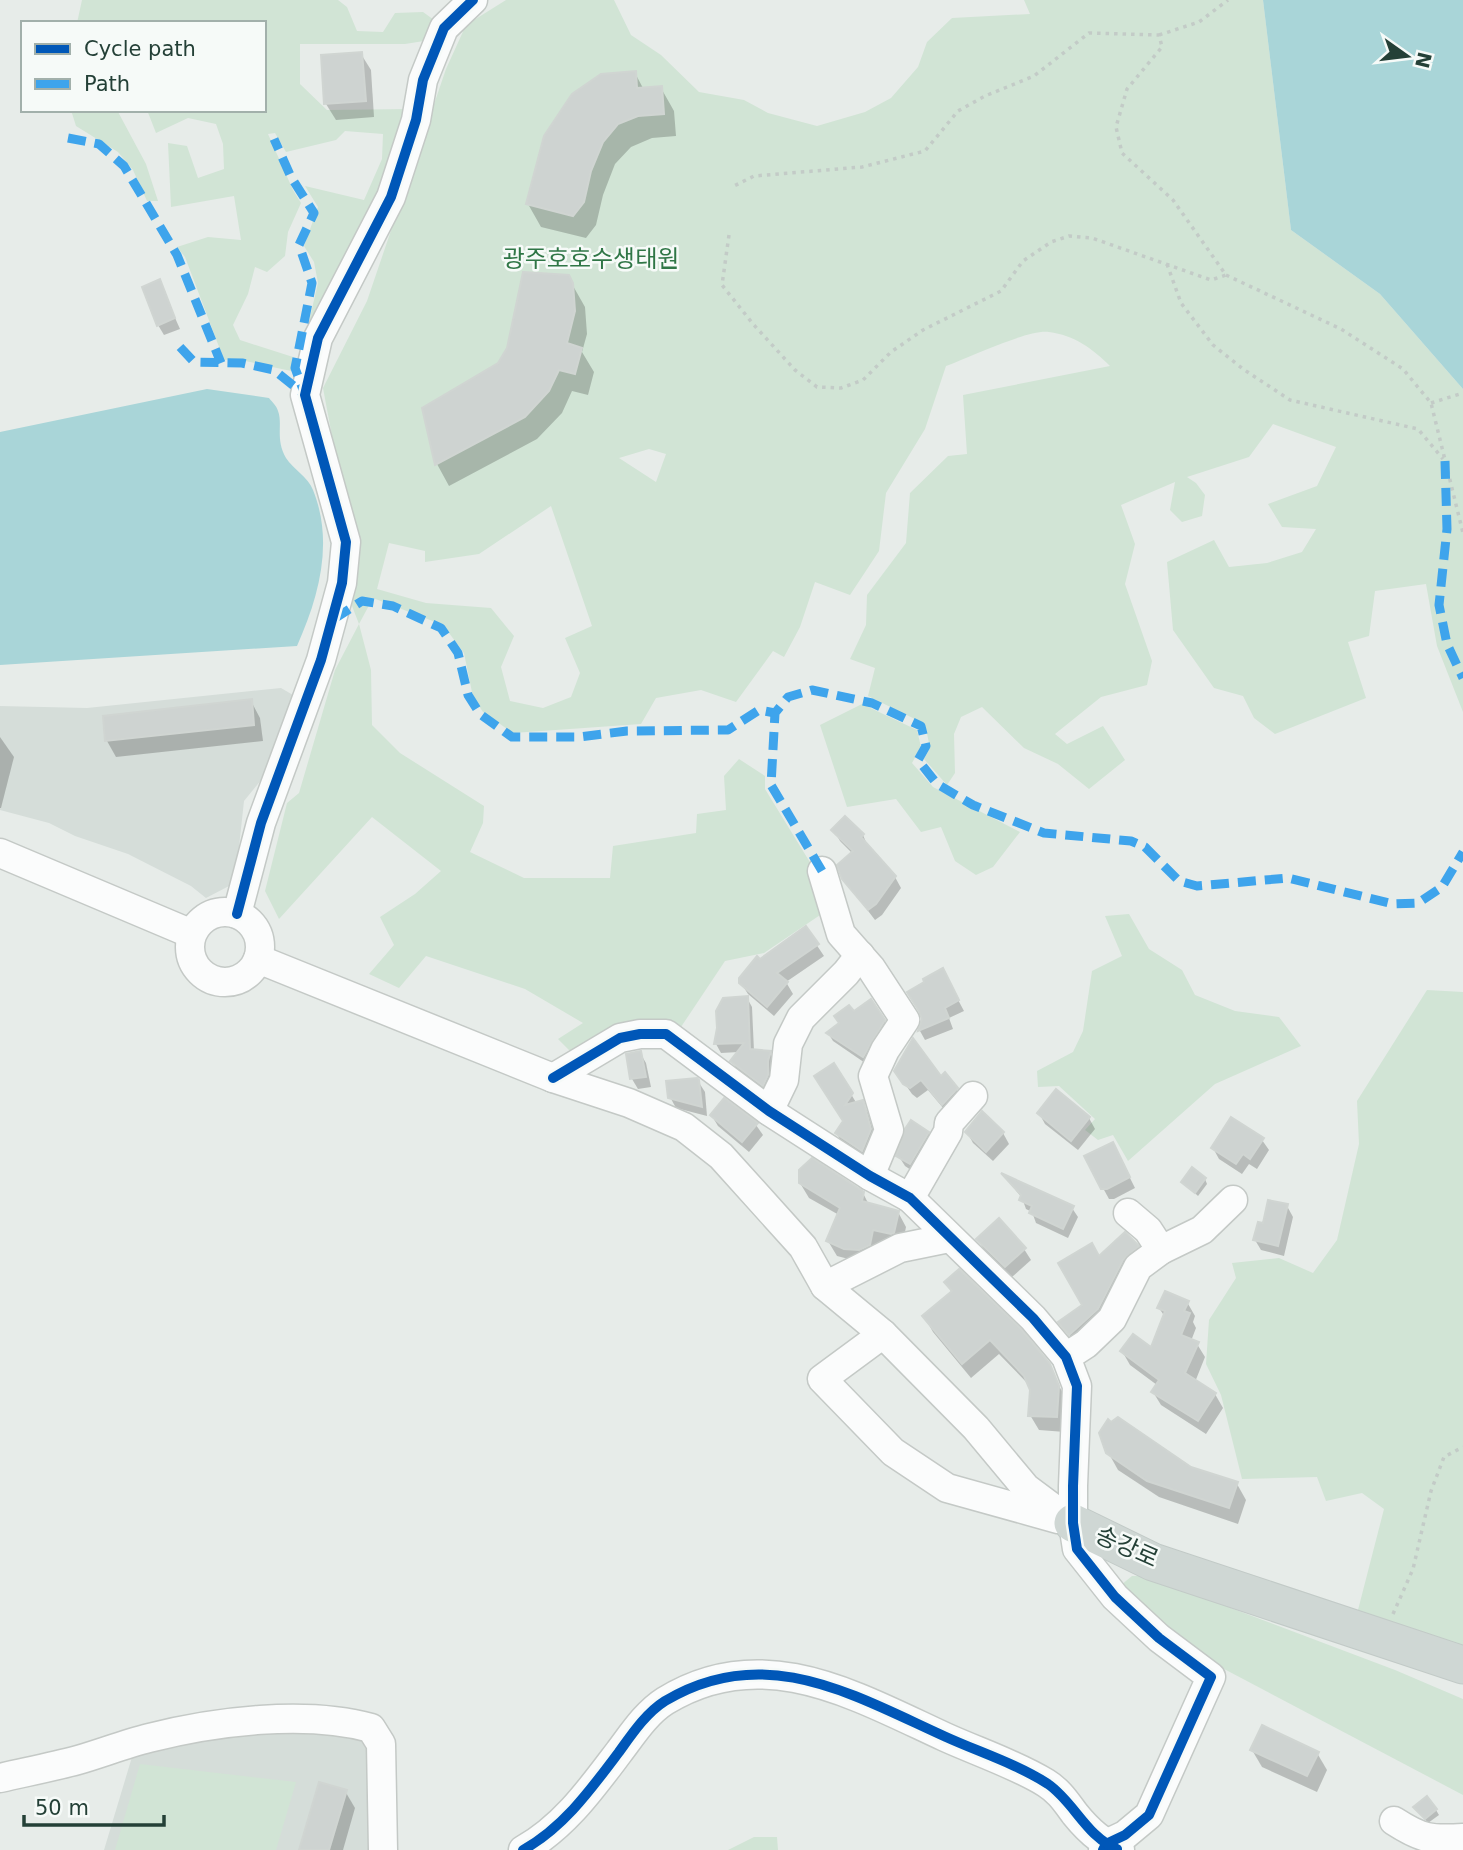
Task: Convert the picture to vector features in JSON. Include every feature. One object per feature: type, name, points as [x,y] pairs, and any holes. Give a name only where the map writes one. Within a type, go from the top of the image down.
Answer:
[{"type":"main road","name":"송강로","points":[[1073,1523],[1153,1562],[1463,1665]]},
{"type":"street","points":[[237,914],[261,823],[321,660],[342,583],[346,542],[305,395],[318,338],[391,197],[416,120],[423,80],[444,28],[474,0]]},
{"type":"street","points":[[0,853],[192,934]]},
{"type":"street","points":[[822,870],[841,934],[871,968],[905,1020],[885,1050],[873,1076],[889,1130],[870,1176]]},
{"type":"street","points":[[214,914],[237,914],[255,927],[261,949],[253,970],[244,978],[220,983],[199,972],[193,963],[190,951],[192,934],[203,919],[214,914]]},
{"type":"street","points":[[769,1111],[784,1080],[788,1044],[801,1018],[860,955]]},
{"type":"street","points":[[258,960],[553,1078],[629,1103],[684,1127],[721,1156],[803,1247],[825,1286],[883,1334],[976,1428],[1026,1488],[1073,1523]]},
{"type":"street","points":[[523,1850],[561,1822],[584,1799],[642,1722],[664,1702],[735,1674],[786,1676],[821,1683],[1008,1765],[1047,1784],[1063,1796],[1076,1815],[1110,1848],[1149,1815],[1210,1677],[1158,1638],[1115,1597],[1077,1549],[1073,1523],[1077,1386],[1066,1357],[1033,1318],[910,1198],[870,1176],[769,1111],[666,1034],[640,1034],[620,1038],[553,1078]]},
{"type":"street","points":[[910,1198],[948,1132],[949,1123],[973,1096]]},
{"type":"street","points":[[1066,1357],[1086,1344],[1112,1319],[1138,1267],[1161,1250],[1202,1230],[1233,1200]]},
{"type":"street","points":[[1128,1213],[1148,1230],[1161,1250]]},
{"type":"street","points":[[825,1286],[901,1248],[949,1238]]},
{"type":"street","name":"송강로","points":[[883,1334],[822,1379],[892,1452],[947,1488],[1073,1523]]},
{"type":"street","points":[[0,1778],[77,1760],[151,1737],[251,1720],[350,1722],[371,1728],[381,1744],[383,1850]]},
{"type":"street","points":[[1394,1821],[1416,1836],[1463,1838]]},
{"type":"path","points":[[734,186],[754,176],[862,167],[925,151],[958,111],[985,96],[1034,76],[1089,33],[1159,35],[1199,22],[1228,0]]},
{"type":"path","points":[[1159,35],[1162,47],[1127,89],[1116,127],[1122,153],[1173,200],[1226,275],[1341,329],[1403,369],[1431,403],[1463,533]]},
{"type":"path","points":[[729,235],[722,285],[787,361],[817,387],[841,388],[863,380],[891,352],[923,330],[1001,291],[1023,261],[1051,243],[1069,236],[1092,238],[1211,280],[1226,275]]},
{"type":"path","points":[[1166,263],[1181,303],[1213,345],[1243,369],[1290,400],[1418,429],[1445,461]]},
{"type":"path","points":[[1431,403],[1463,393]]},
{"type":"path","points":[[1383,1637],[1413,1569],[1431,1491],[1444,1457],[1463,1447]]},
{"type":"shaded area","points":[[281,688],[293,695],[271,768],[244,801],[238,856],[229,886],[206,898],[191,886],[128,854],[75,836],[49,823],[0,810],[0,706],[87,708]]},
{"type":"shaded area","points":[[320,1725],[367,1740],[373,1850],[104,1850],[135,1747]]},
{"type":"green space","points":[[82,0],[338,0],[347,7],[357,31],[383,32],[395,13],[423,12],[441,25],[430,40],[405,44],[300,44],[300,84],[327,110],[410,109],[405,140],[302,351],[318,283],[314,262],[304,246],[318,207],[305,186],[364,200],[382,159],[383,134],[345,131],[336,140],[286,152],[275,133],[268,134],[301,203],[288,232],[285,256],[267,272],[255,267],[248,294],[233,325],[240,340],[293,357],[291,371],[236,359],[224,360],[185,257],[177,247],[208,237],[241,240],[234,196],[171,207],[168,143],[187,146],[198,178],[224,169],[223,144],[216,124],[188,118],[156,133],[148,112],[266,112],[266,21],[77,21]]},
{"type":"green space","name":"광주호호수생태원","points":[[506,0],[614,0],[631,35],[661,55],[699,92],[744,100],[768,113],[817,126],[865,112],[891,98],[918,67],[927,42],[952,18],[1030,14],[1024,0],[1263,0],[1291,230],[1380,294],[1463,389],[1463,712],[1437,646],[1426,584],[1375,591],[1369,636],[1348,642],[1366,698],[1275,734],[1254,718],[1243,696],[1214,688],[1173,630],[1167,562],[1214,540],[1229,567],[1267,563],[1302,552],[1316,529],[1282,527],[1268,504],[1317,486],[1336,447],[1273,424],[1249,457],[1187,477],[1196,483],[1205,495],[1202,516],[1182,522],[1170,510],[1175,482],[1121,505],[1135,544],[1125,584],[1152,661],[1147,685],[1101,697],[1055,734],[1067,744],[1103,726],[1125,760],[1089,789],[1058,764],[1024,748],[982,707],[961,717],[954,734],[955,773],[947,785],[924,759],[930,748],[925,724],[868,696],[875,668],[850,659],[866,625],[867,595],[906,543],[910,493],[948,456],[967,454],[963,395],[1110,366],[1097,354],[1067,336],[1039,332],[946,366],[925,429],[886,493],[879,551],[850,595],[815,582],[800,627],[784,657],[773,651],[736,702],[701,690],[656,698],[641,724],[513,733],[483,712],[473,697],[464,653],[443,625],[373,598],[359,624],[347,593],[353,548],[323,388],[367,301],[446,69],[466,25]],"holes":[[[649,449],[666,454],[656,482],[619,458]],[[551,506],[592,626],[565,638],[580,673],[571,697],[543,708],[510,701],[501,667],[514,636],[491,608],[426,603],[377,589],[389,543],[425,551],[425,562],[479,554]]]},
{"type":"green space","points":[[72,112],[118,112],[146,164],[158,201],[147,201],[133,170],[118,152],[76,126]]},
{"type":"green space","points":[[359,624],[371,670],[372,725],[400,753],[484,806],[483,823],[470,852],[524,878],[610,878],[613,846],[696,833],[697,814],[726,810],[724,776],[739,759],[765,776],[765,789],[819,877],[826,911],[764,953],[725,961],[677,1033],[572,1053],[558,1039],[583,1023],[525,989],[426,956],[399,988],[369,974],[394,945],[380,917],[415,894],[441,871],[372,817],[279,919],[265,891],[287,803],[299,793],[335,670]]},
{"type":"green space","points":[[862,704],[917,730],[921,747],[912,763],[933,787],[1020,832],[993,867],[976,875],[955,861],[941,827],[921,832],[896,799],[847,807],[820,725]]},
{"type":"green space","points":[[1129,914],[1149,949],[1182,970],[1195,995],[1235,1011],[1279,1017],[1301,1046],[1215,1084],[1128,1161],[1113,1135],[1098,1140],[1085,1130],[1095,1119],[1059,1086],[1038,1087],[1037,1071],[1073,1052],[1083,1031],[1092,971],[1122,956],[1105,916]]},
{"type":"green space","points":[[1427,990],[1463,992],[1463,1648],[1358,1610],[1384,1509],[1362,1493],[1326,1501],[1317,1477],[1242,1479],[1221,1395],[1206,1364],[1209,1320],[1236,1278],[1232,1263],[1279,1258],[1313,1273],[1337,1240],[1359,1144],[1357,1101]]},
{"type":"green space","points":[[1132,1576],[1146,1576],[1395,1670],[1463,1699],[1463,1795],[1190,1651],[1115,1590]]},
{"type":"green space","points":[[140,1764],[296,1782],[276,1850],[115,1850]]},
{"type":"green space","points":[[754,1837],[777,1837],[778,1850],[728,1850]]},
{"type":"water","points":[[1263,0],[1463,0],[1463,389],[1380,294],[1291,230]]},
{"type":"water","points":[[207,389],[269,398],[278,411],[281,444],[286,458],[313,490],[322,529],[321,569],[312,608],[297,646],[0,665],[0,432]]},
{"type":"building","points":[[362,52],[366,101],[324,104],[321,55]]},
{"type":"building","points":[[636,71],[637,88],[662,86],[664,114],[638,116],[618,124],[603,142],[591,171],[584,202],[573,216],[526,204],[544,136],[572,94],[601,74]]},
{"type":"building","points":[[523,272],[569,275],[573,283],[575,311],[567,343],[582,348],[575,374],[559,370],[549,391],[525,417],[435,465],[422,408],[498,363],[507,348]]},
{"type":"building","points":[[160,279],[175,318],[157,326],[142,287]]},
{"type":"building","points":[[252,699],[254,725],[105,741],[103,716]]},
{"type":"building","points":[[845,816],[864,834],[861,837],[896,876],[876,904],[868,910],[842,879],[837,865],[853,851],[831,830]]},
{"type":"building","points":[[806,926],[819,944],[777,973],[788,982],[767,1007],[739,983],[739,978],[757,956],[760,959]]},
{"type":"building","points":[[943,968],[959,1000],[945,1008],[949,1018],[918,1031],[922,1019],[907,992]]},
{"type":"building","points":[[748,996],[750,1049],[771,1051],[768,1075],[763,1086],[730,1061],[744,1043],[714,1044],[716,1011],[723,998]]},
{"type":"building","points":[[871,999],[885,1020],[863,1057],[826,1033],[839,1023],[834,1016],[849,1005],[854,1011]]},
{"type":"building","points":[[913,1038],[941,1076],[945,1072],[958,1088],[942,1105],[921,1080],[910,1088],[903,1084],[894,1071]]},
{"type":"building","points":[[641,1051],[646,1077],[630,1079],[626,1054]]},
{"type":"building","points":[[834,1063],[853,1093],[845,1105],[863,1100],[871,1129],[862,1151],[835,1133],[843,1121],[814,1076]]},
{"type":"building","points":[[697,1078],[702,1107],[668,1098],[666,1081]]},
{"type":"building","points":[[1056,1089],[1090,1117],[1071,1141],[1037,1113]]},
{"type":"building","points":[[724,1098],[758,1123],[742,1142],[710,1115]]},
{"type":"building","points":[[982,1111],[1004,1132],[986,1152],[965,1132]]},
{"type":"building","points":[[1231,1117],[1264,1138],[1250,1159],[1243,1154],[1236,1164],[1211,1148]]},
{"type":"building","points":[[911,1120],[929,1132],[910,1164],[896,1156]]},
{"type":"building","points":[[1113,1142],[1130,1177],[1107,1189],[1101,1189],[1084,1156]]},
{"type":"building","points":[[812,1158],[864,1192],[862,1201],[899,1211],[894,1233],[873,1230],[870,1245],[859,1250],[844,1249],[826,1241],[840,1208],[799,1183],[799,1170]]},
{"type":"building","points":[[1192,1167],[1206,1178],[1195,1193],[1181,1182]]},
{"type":"building","points":[[1001,1173],[1074,1206],[1063,1229],[1029,1213],[1032,1206],[1019,1200],[1021,1195]]},
{"type":"building","points":[[1268,1200],[1288,1204],[1278,1246],[1253,1240],[1258,1222],[1263,1223]]},
{"type":"building","points":[[999,1218],[1026,1248],[1005,1267],[976,1239]]},
{"type":"building","points":[[1125,1232],[1139,1246],[1123,1260],[1098,1309],[1069,1335],[1058,1322],[1082,1305],[1058,1263],[1092,1243],[1099,1256]]},
{"type":"building","points":[[959,1269],[1021,1329],[1050,1364],[1059,1386],[1057,1417],[1028,1416],[1030,1390],[1024,1376],[990,1340],[962,1364],[922,1316],[952,1291],[944,1282]]},
{"type":"building","points":[[1165,1291],[1189,1301],[1184,1311],[1190,1313],[1181,1335],[1199,1342],[1185,1373],[1216,1393],[1198,1421],[1151,1392],[1159,1380],[1120,1351],[1133,1334],[1151,1347],[1165,1311],[1157,1308]]},
{"type":"building","points":[[1118,1417],[1191,1467],[1238,1482],[1229,1508],[1147,1481],[1106,1453],[1099,1433],[1108,1419],[1111,1422]]},
{"type":"building","points":[[1262,1725],[1319,1752],[1307,1776],[1250,1750]]},
{"type":"building","points":[[319,1782],[347,1790],[329,1850],[299,1850]]},
{"type":"building","points":[[1427,1796],[1437,1809],[1425,1819],[1413,1807]]},
{"type":"marked path","points":[[68,138],[99,144],[124,166],[177,255],[221,363]]},
{"type":"marked path","points":[[180,347],[194,362],[242,363],[274,370],[305,395],[295,368],[312,283],[299,245],[314,213],[291,177],[274,139]]},
{"type":"marked path","points":[[1445,461],[1447,529],[1439,605],[1447,644],[1463,678]]},
{"type":"marked path","points":[[334,619],[362,601],[393,606],[441,628],[458,653],[468,695],[480,714],[512,737],[579,737],[627,731],[728,730],[759,710],[775,713]]},
{"type":"marked path","points":[[822,871],[771,785],[775,713],[788,697],[812,690],[872,703],[921,726],[926,746],[918,760],[937,784],[973,805],[1044,833],[1131,841],[1145,847],[1179,881],[1197,886],[1288,878],[1393,904],[1418,903],[1442,887],[1463,852]]},
{"type":"cycle path","points":[[237,914],[261,823],[321,660],[342,583],[346,542],[305,395],[318,338],[391,197],[416,120],[423,80],[444,28],[473,0]]},
{"type":"cycle path","points":[[553,1078],[620,1038],[640,1034],[666,1034],[769,1111],[870,1176],[910,1198],[1033,1318],[1066,1357],[1077,1386],[1073,1486],[1073,1523],[1077,1549],[1115,1597],[1159,1638],[1211,1677],[1149,1815],[1125,1835],[1106,1844],[1103,1850]]},
{"type":"cycle path","points":[[523,1850],[564,1819],[598,1780],[640,1724],[665,1701],[702,1684],[738,1675],[773,1675],[843,1691],[1024,1770],[1057,1791],[1097,1836],[1117,1849]]}]
